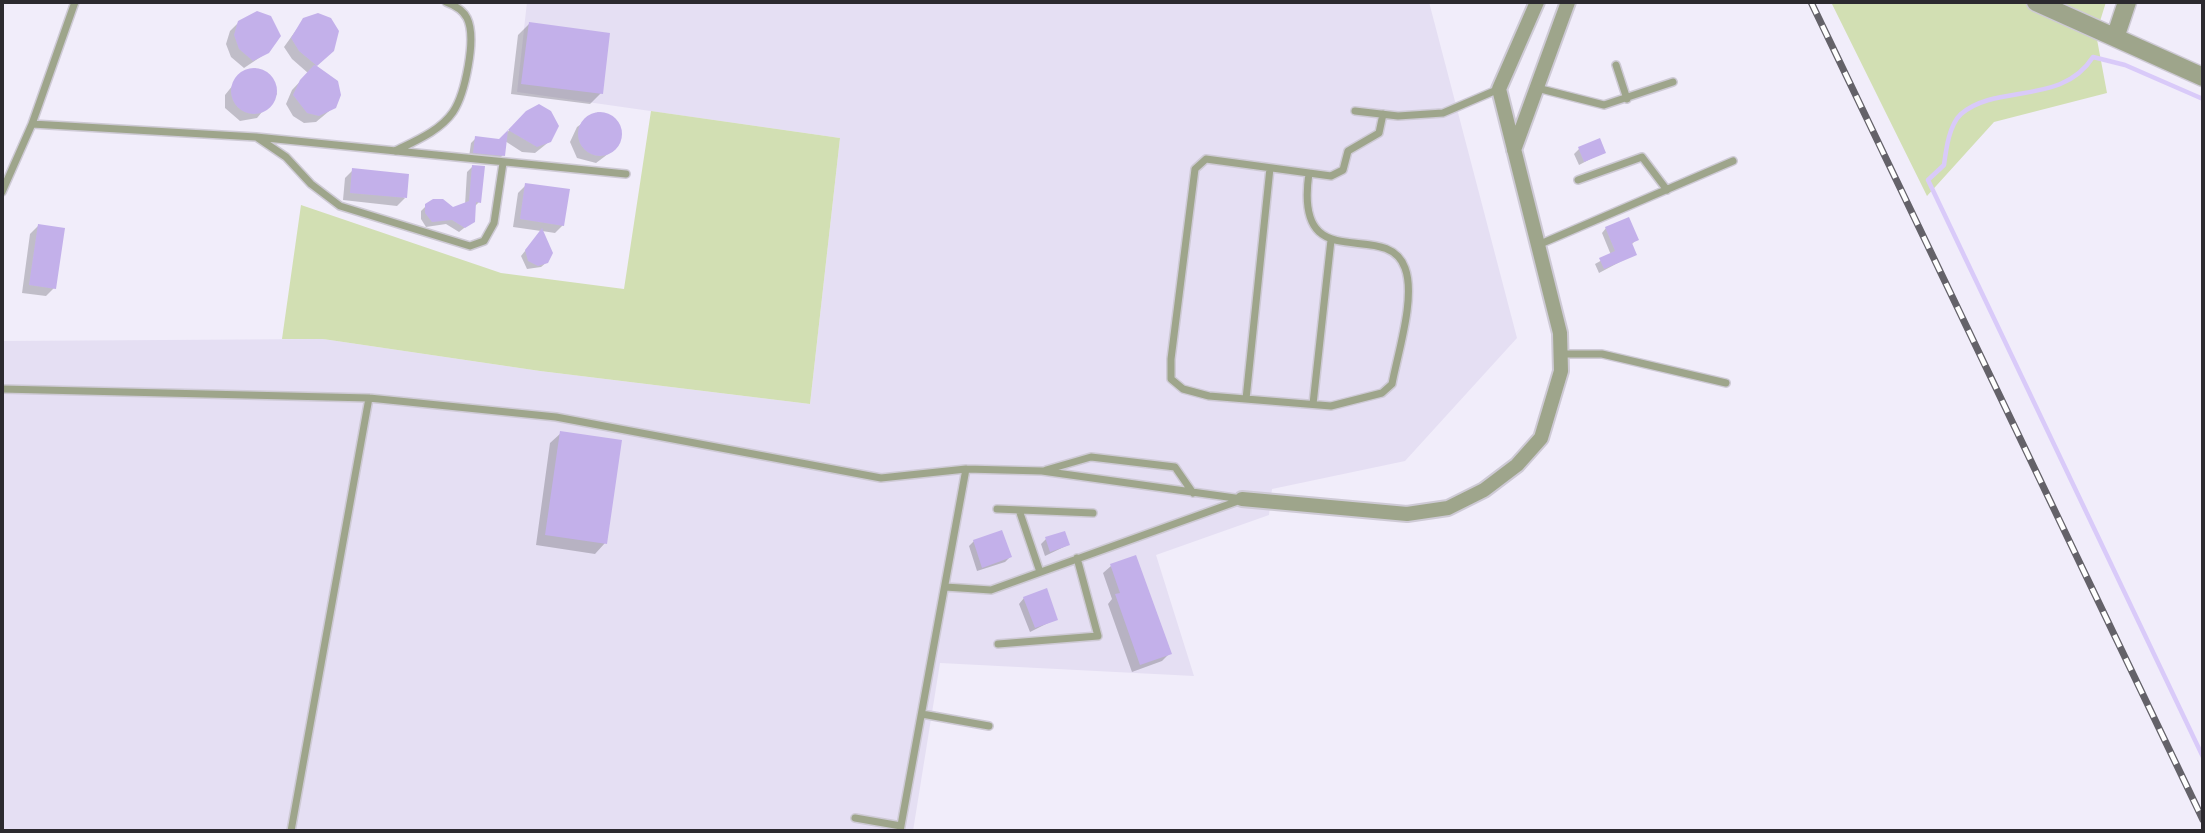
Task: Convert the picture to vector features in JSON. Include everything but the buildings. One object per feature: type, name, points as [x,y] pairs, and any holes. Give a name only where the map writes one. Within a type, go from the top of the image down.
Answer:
[{"type":"street","points":[[1242,499],[1407,514],[1448,508],[1484,490],[1517,466],[1541,438],[1555,393],[1560,333],[1499,89],[1537,2]]},
{"type":"street","points":[[1514,150],[1568,2]]},
{"type":"street","points":[[2036,2],[2116,35],[2203,77]]},
{"type":"street","points":[[2116,35],[2127,2]]},
{"type":"lane","points":[[2,192],[32,124],[75,2]]},
{"type":"lane","points":[[394,152],[429,134],[453,113],[465,88],[470,42],[468,19],[456,6],[446,2]]},
{"type":"lane","points":[[1616,65],[1627,99]]},
{"type":"lane","points":[[1537,88],[1595,105],[1627,99],[1673,82]]},
{"type":"lane","points":[[1354,111],[1383,114],[1443,113],[1499,89]]},
{"type":"lane","points":[[1309,173],[1305,202],[1311,222],[1331,240],[1379,247],[1397,253],[1405,267],[1409,289],[1392,384],[1382,393],[1331,406],[1209,396],[1183,389],[1171,379],[1171,359],[1195,169],[1206,159],[1270,168],[1309,173],[1331,176],[1343,170],[1349,151],[1379,133],[1383,114]]},
{"type":"lane","points":[[32,124],[256,137],[626,174]]},
{"type":"lane","points":[[256,137],[286,157],[311,184],[340,206],[470,246],[484,241],[494,223],[503,163]]},
{"type":"lane","points":[[1578,180],[1642,157],[1667,190]]},
{"type":"lane","points":[[1538,245],[1734,161]]},
{"type":"lane","points":[[1246,399],[1270,168]]},
{"type":"lane","points":[[1313,404],[1331,240]]},
{"type":"lane","points":[[1560,354],[1602,354],[1726,383]]},
{"type":"lane","points":[[2,388],[369,398],[556,417],[881,478],[967,469],[1042,471],[1242,499]]},
{"type":"lane","points":[[291,831],[369,398]]},
{"type":"lane","points":[[1042,471],[1091,457],[1175,467],[1193,493]]},
{"type":"lane","points":[[855,818],[900,829],[967,469]]},
{"type":"lane","points":[[945,587],[991,590],[1242,499]]},
{"type":"lane","points":[[997,509],[1093,513]]},
{"type":"lane","points":[[1019,510],[1040,572]]},
{"type":"lane","points":[[998,644],[1098,636],[1077,558]]},
{"type":"lane","points":[[922,714],[989,726]]},
{"type":"shaded area","points":[[527,2],[1429,2],[1517,338],[1405,461],[1272,489],[1269,515],[1156,555],[1194,676],[940,663],[913,831],[2,831],[2,341],[323,339],[540,371],[810,404],[840,138],[517,92]]},
{"type":"green space","points":[[1831,2],[2106,2],[2096,34],[2107,93],[1994,122],[1927,196]]},
{"type":"green space","points":[[651,111],[840,138],[810,404],[540,371],[323,339],[282,339],[301,205],[501,273],[624,289]]},
{"type":"waterway","points":[[2203,99],[2125,65],[2093,57],[2080,72],[2064,82],[1992,99],[1961,114],[1951,131],[1944,165],[1928,180],[2203,757]]},
{"type":"railway","points":[[1811,2],[2203,820]]}]
